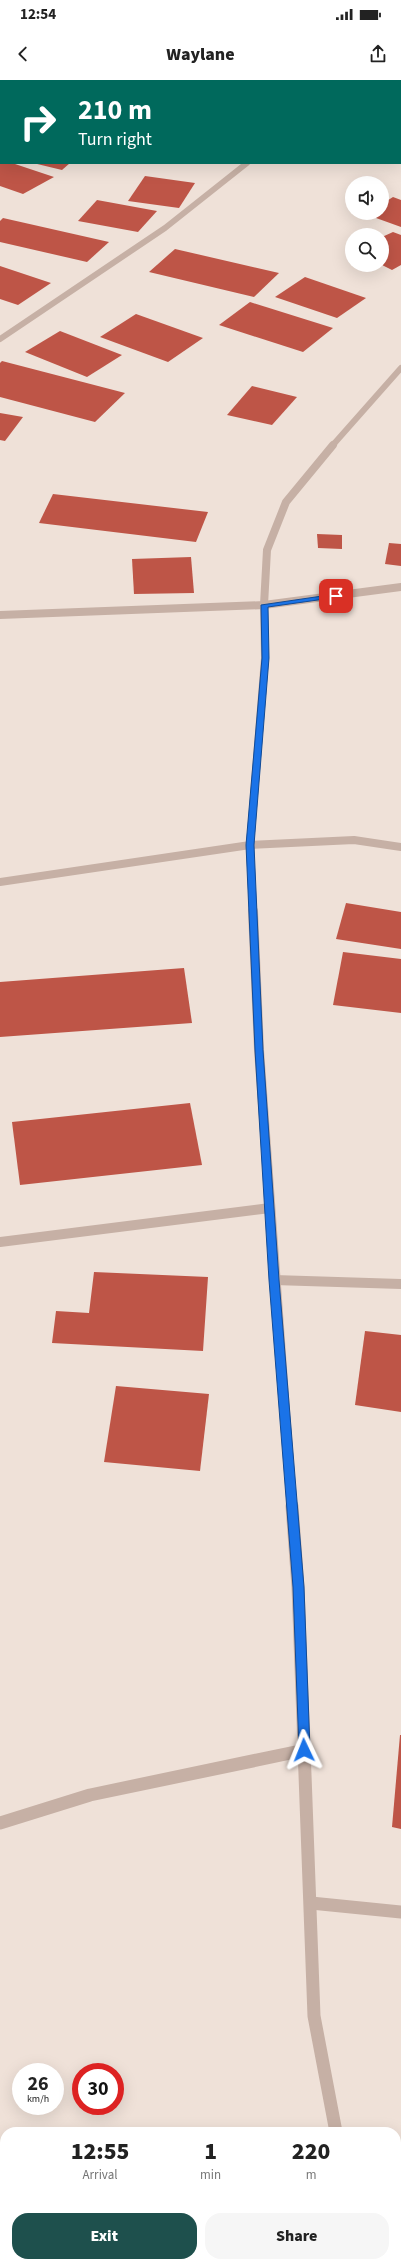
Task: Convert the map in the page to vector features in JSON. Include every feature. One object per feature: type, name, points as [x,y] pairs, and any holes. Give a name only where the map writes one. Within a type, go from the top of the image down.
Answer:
[{"type":"street","points":[[0,339],[165,228],[246,164]]},
{"type":"street","points":[[335,2127],[314,2016],[298,1587],[274,1280],[259,1050],[250,845],[265,658],[264,605],[267,550],[286,502],[318,461],[401,368]]},
{"type":"street","points":[[0,615],[264,605],[401,587]]},
{"type":"street","points":[[0,882],[250,845],[354,840],[401,847]]},
{"type":"street","points":[[0,1242],[270,1208]]},
{"type":"street","points":[[274,1280],[401,1284]]},
{"type":"street","points":[[0,1823],[90,1795],[304,1750]]},
{"type":"street","points":[[310,1903],[401,1912]]},
{"type":"building","points":[[0,164],[15,164],[54,177],[23,194],[0,186]]},
{"type":"building","points":[[37,164],[69,164],[62,170]]},
{"type":"building","points":[[145,176],[195,183],[179,208],[128,201]]},
{"type":"building","points":[[393,197],[401,200],[401,227],[382,220],[389,220],[389,200]]},
{"type":"building","points":[[97,200],[157,211],[138,232],[78,221]]},
{"type":"building","points":[[3,218],[109,242],[87,262],[0,242],[0,221]]},
{"type":"building","points":[[393,232],[401,235],[401,265],[392,270],[389,268],[389,234]]},
{"type":"building","points":[[175,249],[279,273],[254,297],[149,272]]},
{"type":"building","points":[[0,266],[51,283],[18,305],[0,299]]},
{"type":"building","points":[[305,277],[366,298],[337,318],[275,297]]},
{"type":"building","points":[[250,302],[333,328],[303,352],[219,325]]},
{"type":"building","points":[[136,314],[203,338],[168,362],[100,337]]},
{"type":"building","points":[[60,331],[122,355],[87,377],[25,352]]},
{"type":"building","points":[[2,361],[125,393],[95,422],[0,397],[0,363]]},
{"type":"building","points":[[252,386],[297,397],[272,425],[227,415]]},
{"type":"building","points":[[0,413],[23,417],[5,441],[0,440]]},
{"type":"building","points":[[53,494],[208,512],[196,542],[39,523]]},
{"type":"building","points":[[317,534],[342,535],[342,549],[318,548]]},
{"type":"building","points":[[389,543],[401,544],[401,566],[385,564]]},
{"type":"building","points":[[191,557],[194,593],[134,594],[132,559]]},
{"type":"building","points":[[346,903],[401,912],[401,949],[336,939]]},
{"type":"building","points":[[343,952],[401,959],[401,1013],[333,1005]]},
{"type":"building","points":[[184,968],[192,1023],[0,1037],[0,982]]},
{"type":"building","points":[[190,1103],[202,1165],[20,1185],[12,1122]]},
{"type":"building","points":[[94,1272],[208,1277],[203,1351],[52,1343],[56,1311],[89,1313]]},
{"type":"building","points":[[365,1331],[401,1335],[401,1412],[355,1405]]},
{"type":"building","points":[[116,1386],[209,1394],[200,1471],[104,1462]]},
{"type":"building","points":[[401,1735],[401,1829],[392,1827]]},
{"type":"route","points":[[304,1750],[298,1587],[274,1280],[259,1050],[250,845],[265,658],[264,605],[336,596]]}]
